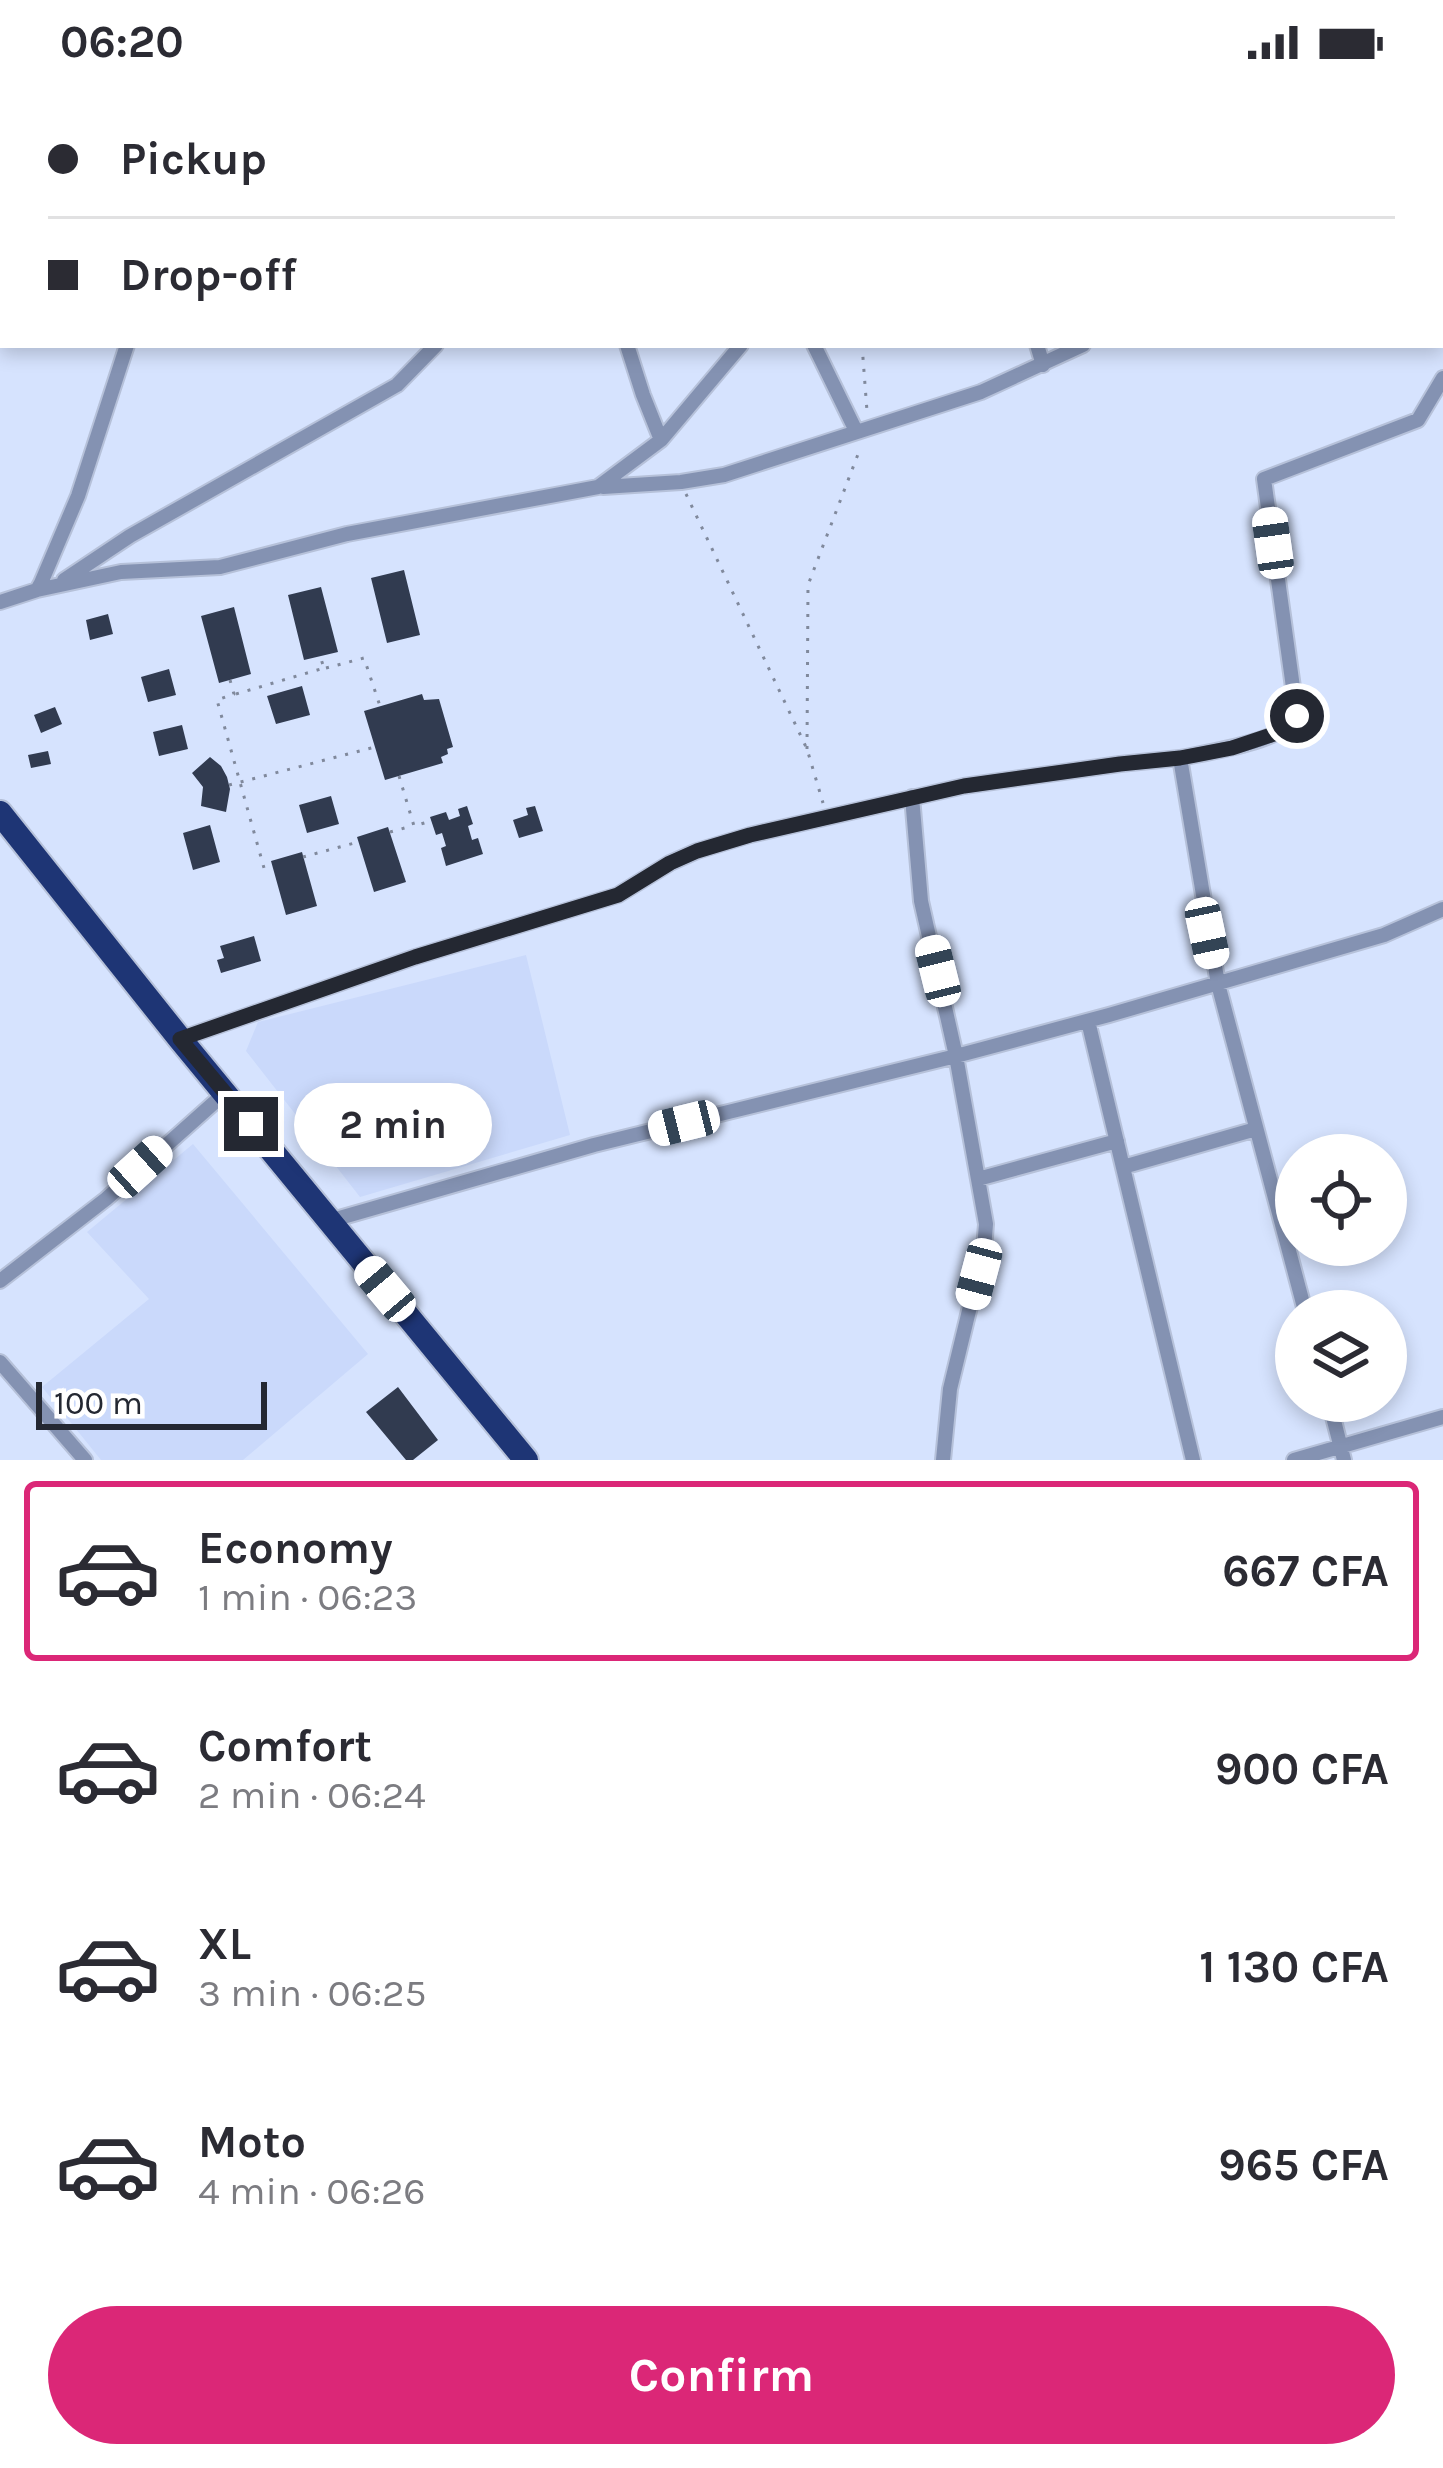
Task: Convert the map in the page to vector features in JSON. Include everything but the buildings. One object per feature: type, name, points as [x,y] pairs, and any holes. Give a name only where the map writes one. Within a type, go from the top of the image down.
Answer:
[{"type":"highway","points":[[0,813],[526,1460]]},
{"type":"street","points":[[37,590],[78,496],[126,348]]},
{"type":"street","points":[[55,587],[130,536],[397,385],[433,348]]},
{"type":"street","points":[[628,348],[661,440]]},
{"type":"street","points":[[598,487],[661,440],[738,348]]},
{"type":"street","points":[[816,348],[862,429]]},
{"type":"street","points":[[1038,348],[1043,365]]},
{"type":"street","points":[[0,602],[121,572],[220,566],[347,534],[598,487],[724,475],[981,392],[1077,348]]},
{"type":"street","points":[[1418,420],[1443,378]]},
{"type":"street","points":[[180,1039],[415,957],[618,895],[697,851],[912,797],[1005,779],[1180,758],[1232,748],[1289,729],[1297,716],[1264,479],[1443,409]]},
{"type":"street","points":[[1180,758],[1218,984],[1299,1290]]},
{"type":"street","points":[[912,797],[921,902],[956,1056],[986,1224],[950,1388],[943,1460]]},
{"type":"street","points":[[329,1220],[594,1145],[1088,1021],[1384,935],[1443,909]]},
{"type":"street","points":[[1088,1021],[1193,1460]]},
{"type":"street","points":[[0,1281],[106,1198],[226,1092]]},
{"type":"street","points":[[1123,1167],[1256,1129]]},
{"type":"street","points":[[978,1179],[1117,1141]]},
{"type":"street","points":[[0,1362],[85,1460]]},
{"type":"street","points":[[1294,1460],[1342,1454],[1443,1417]]},
{"type":"street","points":[[1334,1422],[1342,1454]]},
{"type":"path","points":[[807,749],[808,585],[862,429],[862,348]]},
{"type":"path","points":[[681,482],[807,749],[827,816]]},
{"type":"path","points":[[320,656],[324,668]]},
{"type":"path","points":[[273,868],[264,868],[217,700],[364,658],[380,706]]},
{"type":"path","points":[[230,680],[234,694]]},
{"type":"path","points":[[229,785],[375,748]]},
{"type":"path","points":[[399,776],[414,826]]},
{"type":"path","points":[[390,832],[431,821]]},
{"type":"path","points":[[303,857],[358,842]]},
{"type":"shaded area","points":[[526,955],[570,1135],[360,1197],[246,1051],[258,1022]]},
{"type":"shaded area","points":[[193,1144],[368,1354],[243,1460],[101,1460],[42,1387],[149,1299],[87,1232]]},
{"type":"route","points":[[251,1124],[180,1039],[415,957],[618,895],[670,863],[750,835],[964,786],[1232,748],[1289,729],[1297,716]]}]
